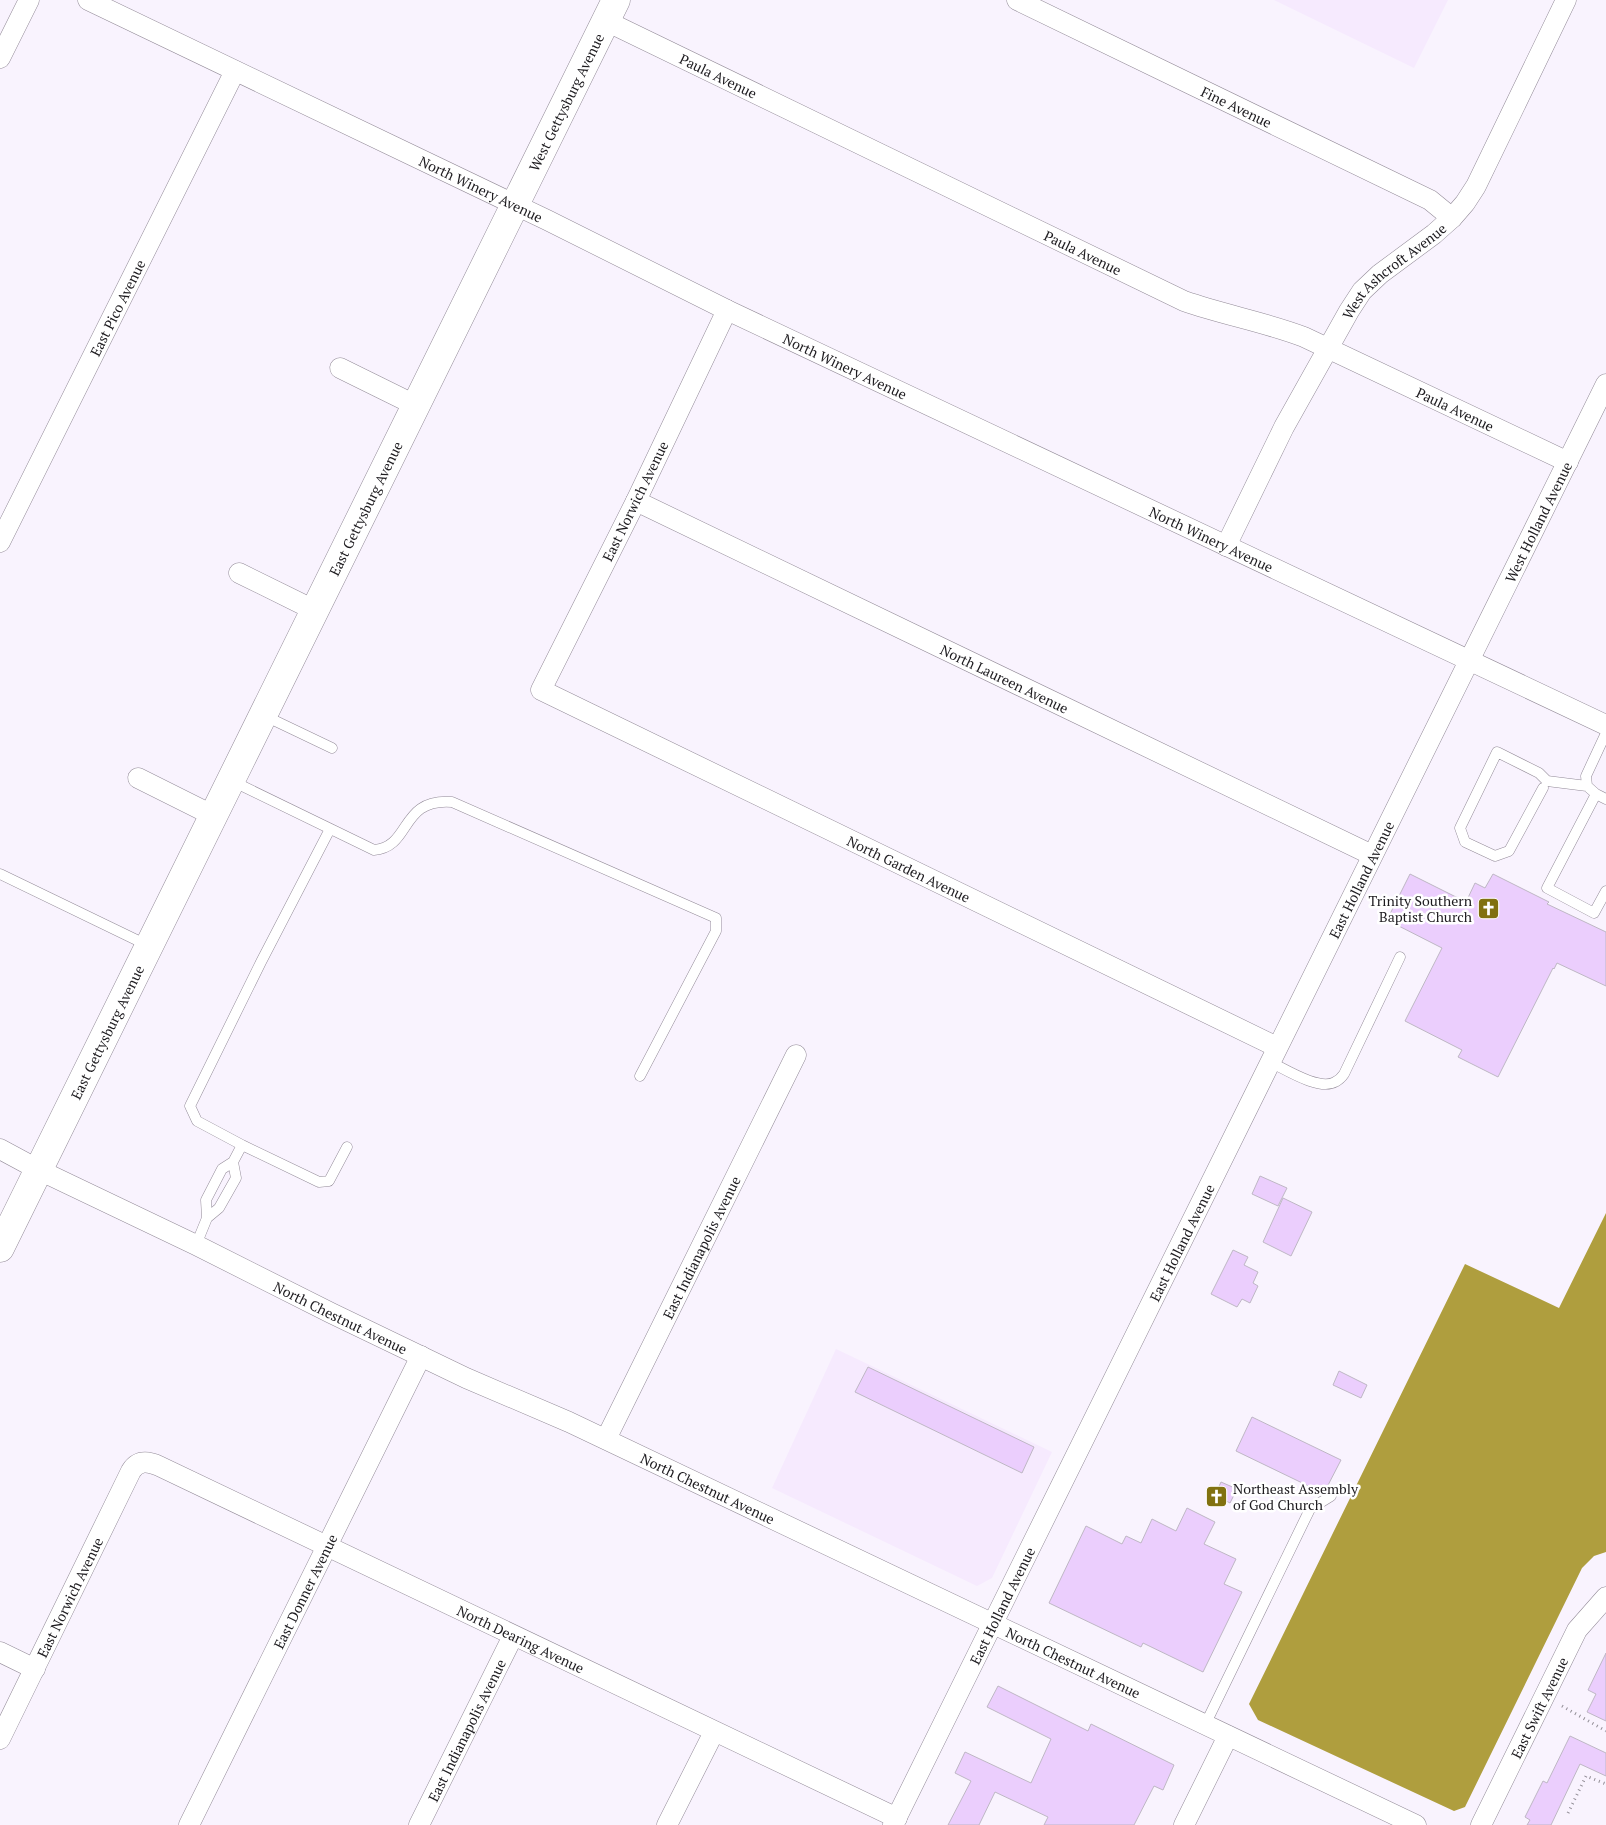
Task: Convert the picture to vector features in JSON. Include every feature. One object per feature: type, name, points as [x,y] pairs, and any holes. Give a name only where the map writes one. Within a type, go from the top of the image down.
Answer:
[{"type":"street","points":[[0,58],[29,0]]},
{"type":"street","name":"North Winery Avenue","points":[[88,0],[727,310],[1606,725]]},
{"type":"street","name":"Fine Avenue","points":[[1017,0],[1430,200],[1452,218]]},
{"type":"street","name":"West Ashcroft Avenue","points":[[1226,546],[1284,427],[1348,311],[1362,292],[1380,274],[1434,234],[1452,218],[1476,186],[1566,0]]},
{"type":"street","name":"West Gettysburg Avenue","points":[[516,206],[611,10]]},
{"type":"street","name":"Paula Avenue","points":[[611,10],[1184,301],[1213,311],[1280,328],[1329,348],[1568,462]]},
{"type":"street","name":"East Pico Avenue","points":[[0,542],[4,522],[235,71]]},
{"type":"street","name":"East Gettysburg Avenue","points":[[0,1248],[516,206]]},
{"type":"street","name":"East Norwich Avenue","points":[[541,690],[636,501],[727,310]]},
{"type":"street","points":[[340,368],[417,406]]},
{"type":"street","name":"West Holland Avenue","points":[[1469,661],[1606,384]]},
{"type":"street","name":"North Laureen Avenue","points":[[636,501],[1372,855]]},
{"type":"street","points":[[239,572],[316,611]]},
{"type":"street","name":"East Holland Avenue","points":[[895,1822],[1469,661]]},
{"type":"street","name":"North Garden Avenue","points":[[541,690],[1273,1055]]},
{"type":"street","points":[[138,778],[214,816]]},
{"type":"street","name":"East Indianapolis Avenue","points":[[606,1439],[796,1055]]},
{"type":"street","name":"North Chestnut Avenue","points":[[0,1149],[39,1170],[196,1245],[331,1314],[466,1378],[606,1439],[1416,1825]]},
{"type":"street","name":"East Donner Avenue","points":[[189,1825],[421,1356]]},
{"type":"street","name":"East Norwich Avenue","points":[[0,1738],[131,1471],[136,1464],[144,1462]]},
{"type":"street","name":"North Dearing Avenue","points":[[144,1462],[159,1466],[714,1732],[895,1822]]},
{"type":"street","name":"East Swift Avenue","points":[[1481,1825],[1577,1630],[1606,1597]]},
{"type":"street","name":"East Indianapolis Avenue","points":[[419,1825],[513,1636]]},
{"type":"street","points":[[0,1652],[35,1669]]},
{"type":"street","points":[[667,1825],[714,1732]]},
{"type":"street","points":[[1184,1825],[1228,1736]]},
{"type":"lane","points":[[264,716],[332,748]]},
{"type":"lane","points":[[1587,786],[1586,776],[1606,734]]},
{"type":"lane","points":[[1543,788],[1509,851],[1495,856],[1464,842],[1460,828],[1497,752],[1539,773],[1547,781],[1587,786],[1596,794],[1606,799]]},
{"type":"lane","points":[[231,781],[374,850],[384,850],[394,844],[412,816],[424,806],[439,801],[452,802],[716,918],[716,931],[640,1076]]},
{"type":"lane","points":[[1596,794],[1547,888],[1594,913],[1606,891]]},
{"type":"lane","points":[[330,829],[261,962],[190,1106],[197,1121],[319,1182],[329,1181],[347,1147]]},
{"type":"lane","points":[[0,874],[150,946]]},
{"type":"lane","points":[[1273,1055],[1313,1082],[1322,1085],[1334,1083],[1344,1074],[1400,957]]},
{"type":"lane","points":[[196,1245],[207,1218],[206,1200],[222,1169],[233,1162],[242,1145]]},
{"type":"lane","points":[[207,1218],[219,1208],[236,1178],[233,1162]]},
{"type":"lane","points":[[1205,1725],[1310,1509],[1331,1496]]},
{"type":"path","points":[[1562,1706],[1606,1731]]},
{"type":"path","points":[[1568,1813],[1586,1776],[1606,1784]]},
{"type":"shaded area","points":[[1274,0],[1448,0],[1414,68]]},
{"type":"shaded area","points":[[1606,1213],[1606,1552],[1594,1556],[1582,1568],[1465,1807],[1454,1811],[1258,1720],[1249,1704],[1465,1264],[1559,1308]]},
{"type":"shaded area","points":[[836,1349],[1052,1452],[992,1578],[977,1586],[772,1488]]},
{"type":"building","points":[[1410,874],[1466,902],[1475,883],[1485,888],[1493,874],[1549,902],[1547,904],[1606,932],[1606,986],[1557,963],[1498,1077],[1458,1057],[1462,1050],[1405,1021],[1442,948],[1387,920]]},
{"type":"building","points":[[1260,1176],[1287,1188],[1278,1206],[1252,1194]]},
{"type":"building","points":[[1283,1198],[1312,1212],[1291,1256],[1263,1242]]},
{"type":"building","points":[[1233,1250],[1248,1257],[1244,1265],[1258,1272],[1253,1283],[1258,1286],[1250,1303],[1242,1299],[1237,1307],[1211,1294]]},
{"type":"building","points":[[868,1367],[1034,1447],[1022,1473],[855,1392]]},
{"type":"building","points":[[1339,1371],[1367,1385],[1361,1398],[1333,1385]]},
{"type":"building","points":[[1252,1417],[1341,1460],[1323,1493],[1236,1451]]},
{"type":"building","points":[[1221,1482],[1237,1489],[1230,1503],[1215,1495]]},
{"type":"building","points":[[1187,1508],[1215,1522],[1204,1544],[1236,1559],[1224,1584],[1242,1592],[1203,1672],[1143,1643],[1141,1647],[1049,1603],[1086,1526],[1122,1544],[1126,1536],[1141,1543],[1152,1519],[1176,1531]]},
{"type":"building","points":[[1606,1653],[1606,1721],[1587,1712],[1596,1694],[1588,1690]]},
{"type":"building","points":[[998,1686],[1088,1731],[1091,1724],[1174,1765],[1163,1790],[1154,1786],[1134,1825],[1044,1825],[1048,1817],[995,1792],[979,1825],[948,1825],[971,1781],[955,1773],[965,1752],[1031,1783],[1051,1739],[987,1707]]},
{"type":"building","points":[[1570,1736],[1606,1753],[1606,1776],[1580,1764],[1551,1825],[1527,1825],[1530,1820],[1525,1817],[1543,1781],[1547,1783]]},
{"type":"place","name":"Trinity Southern Baptist Church","points":[[1488,908]]},
{"type":"place","name":"Northeast Assembly of God Church","points":[[1217,1496]]}]
